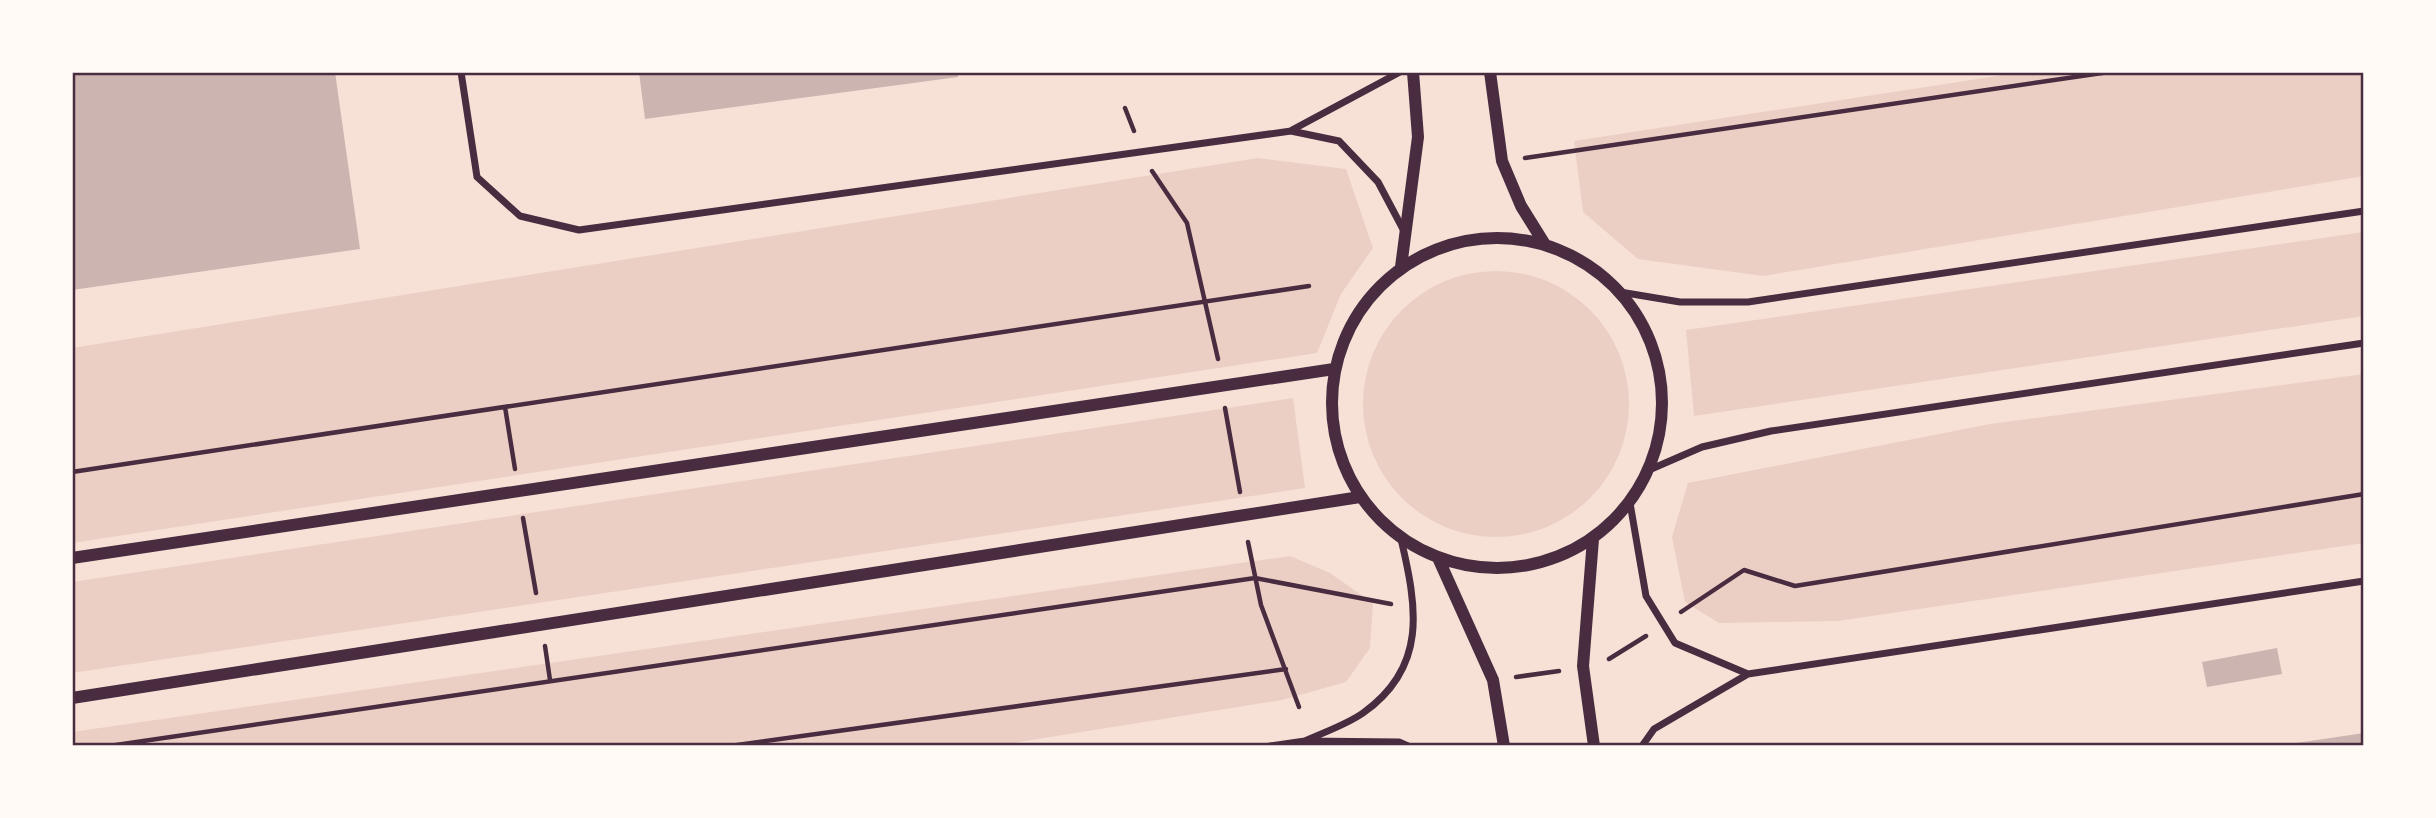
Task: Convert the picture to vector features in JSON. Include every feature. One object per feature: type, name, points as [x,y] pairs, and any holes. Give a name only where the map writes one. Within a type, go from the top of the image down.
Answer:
[{"type":"street","points":[[461,72],[477,177],[520,216],[579,230],[1291,131],[1339,141],[1378,182],[1405,232]]},
{"type":"street","points":[[1291,131],[1400,72]]},
{"type":"street","points":[[1401,267],[1418,137],[1413,72]]},
{"type":"street","points":[[1490,72],[1502,161],[1521,206],[1544,243]]},
{"type":"street","points":[[1620,292],[1680,302],[1748,302],[2364,211]]},
{"type":"street","points":[[1507,236],[1544,243],[1586,262],[1620,292],[1647,331],[1661,377],[1662,424],[1649,470],[1630,503],[1593,539],[1558,558],[1519,568],[1478,569],[1439,559],[1401,539],[1360,497],[1340,457],[1333,424],[1334,369],[1357,312],[1401,267],[1433,249],[1470,238],[1507,236]]},
{"type":"street","points":[[1649,470],[1702,447],[1771,431],[2364,343]]},
{"type":"street","points":[[72,558],[1334,369]]},
{"type":"street","points":[[72,698],[1360,497]]},
{"type":"street","points":[[1630,503],[1646,596],[1675,643],[1748,674]]},
{"type":"street","points":[[1305,741],[1362,714],[1393,688],[1404,665],[1414,642],[1412,584],[1401,539]]},
{"type":"street","points":[[1593,539],[1583,666],[1594,746]]},
{"type":"street","points":[[1439,559],[1493,680],[1504,746]]},
{"type":"street","points":[[1642,746],[1654,729],[1748,674],[2364,581]]},
{"type":"street","points":[[1270,746],[1305,741],[1399,741],[1408,746]]},
{"type":"path","points":[[1502,161],[2109,72]]},
{"type":"path","points":[[1157,180],[1187,223],[1218,359]]},
{"type":"path","points":[[72,472],[1309,286]]},
{"type":"path","points":[[505,407],[516,470]]},
{"type":"path","points":[[1224,407],[1241,498]]},
{"type":"path","points":[[1674,617],[1744,570],[1795,586],[2364,494]]},
{"type":"path","points":[[523,519],[536,593]]},
{"type":"path","points":[[1248,542],[1261,605],[1299,707]]},
{"type":"path","points":[[109,746],[1255,578],[1391,604]]},
{"type":"path","points":[[1603,663],[1650,634]]},
{"type":"path","points":[[544,642],[550,680]]},
{"type":"path","points":[[730,746],[1286,669]]},
{"type":"path","points":[[1493,680],[1564,670]]},
{"type":"shaded area","points":[[2023,72],[2364,72],[2364,176],[1763,276],[1638,259],[1583,212],[1574,141]]},
{"type":"shaded area","points":[[1258,158],[1346,169],[1373,248],[1341,294],[1317,353],[72,543],[72,348]]},
{"type":"shaded area","points":[[2364,232],[2364,316],[1694,416],[1686,330]]},
{"type":"shaded area","points":[[1509,271],[1535,277],[1559,287],[1581,301],[1599,319],[1619,353],[1627,378],[1627,430],[1619,455],[1599,489],[1581,507],[1547,527],[1522,535],[1483,537],[1457,531],[1433,521],[1411,507],[1393,489],[1373,455],[1365,430],[1363,391],[1369,365],[1379,341],[1393,319],[1411,301],[1445,281],[1470,273]]},
{"type":"shaded area","points":[[2364,374],[2364,543],[1838,621],[1719,623],[1685,602],[1672,537],[1688,483],[1990,424]]},
{"type":"shaded area","points":[[1293,398],[1305,488],[72,673],[72,582]]},
{"type":"shaded area","points":[[1290,556],[1330,573],[1373,603],[1370,648],[1346,682],[1282,700],[994,746],[72,746],[72,732]]},
{"type":"building","points":[[72,72],[335,72],[360,249],[72,290]]},
{"type":"building","points":[[639,72],[958,72],[958,77],[645,119]]},
{"type":"building","points":[[2277,648],[2282,674],[2207,687],[2202,662]]},
{"type":"building","points":[[2364,733],[2364,746],[2283,746],[2283,745]]}]
